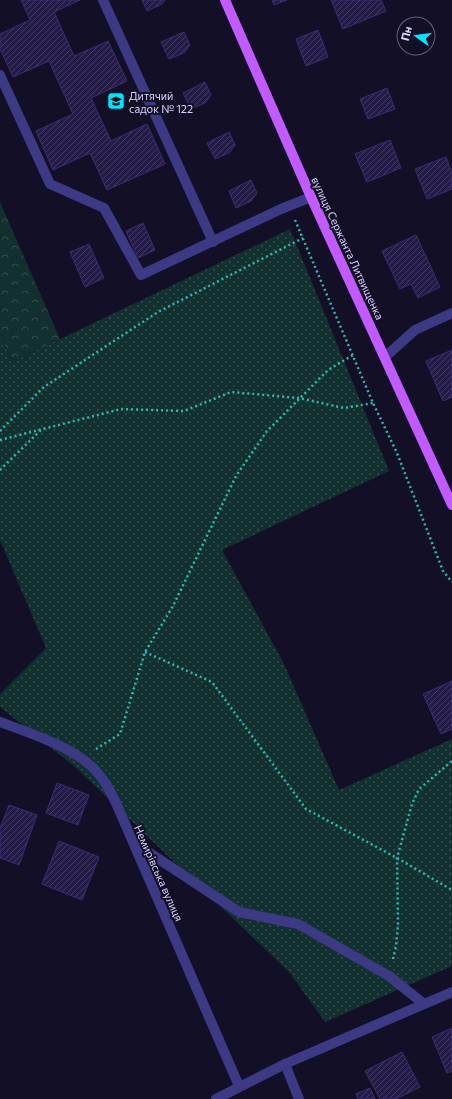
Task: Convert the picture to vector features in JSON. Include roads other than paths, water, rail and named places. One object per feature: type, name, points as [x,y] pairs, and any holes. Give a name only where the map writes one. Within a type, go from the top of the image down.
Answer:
[{"type":"main road","name":"вулиця Сержанта Литвищенка","points":[[224,0],[311,197],[452,505]]},
{"type":"street","points":[[103,0],[213,242]]},
{"type":"street","points":[[0,75],[50,184],[104,208],[141,275],[281,209],[311,197]]},
{"type":"street","points":[[384,357],[415,330],[452,313]]},
{"type":"street","name":"Немирівська вулиця","points":[[0,722],[50,742],[81,758],[94,768],[105,781],[240,1086]]},
{"type":"street","points":[[133,842],[239,912],[298,924],[389,976],[424,1004]]},
{"type":"street","points":[[216,1099],[285,1064],[452,992]]},
{"type":"street","points":[[285,1064],[299,1099]]},
{"type":"place","name":"Дитячий садок № 122","points":[[116,101]]}]
